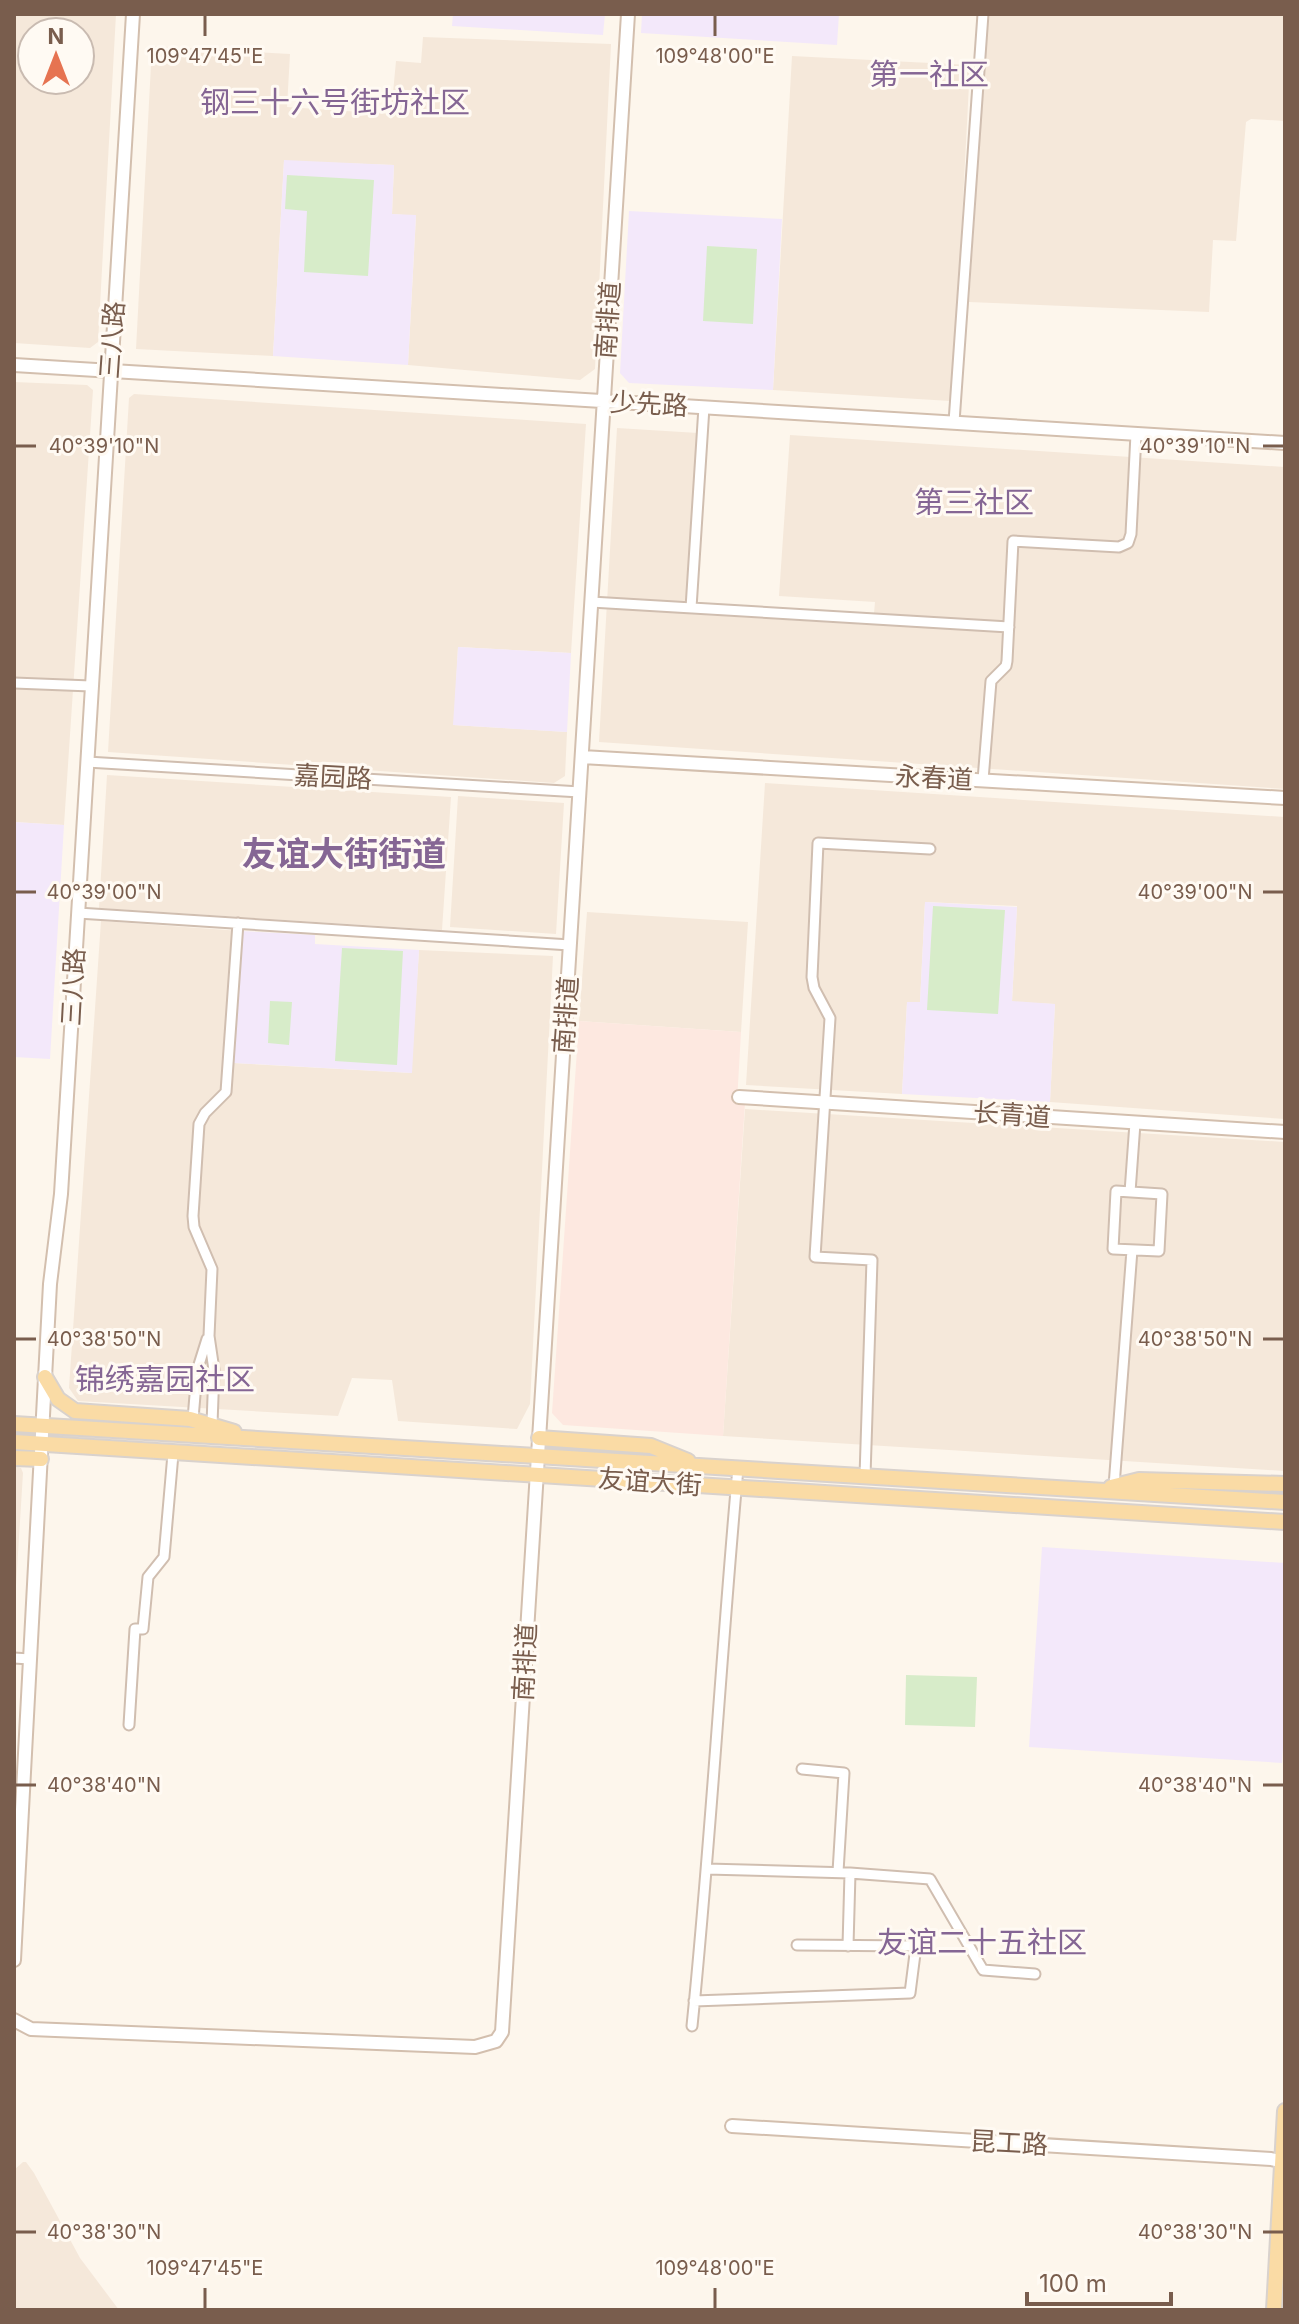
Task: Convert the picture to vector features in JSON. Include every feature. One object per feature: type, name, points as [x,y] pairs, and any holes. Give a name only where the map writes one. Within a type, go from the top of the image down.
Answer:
[{"type":"main road","points":[[45,1377],[58,1399],[75,1411],[193,1419],[249,1438]]},
{"type":"main road","name":"友谊大街","points":[[14,1424],[1285,1502]]},
{"type":"main road","points":[[539,1438],[651,1446],[699,1466]]},
{"type":"main road","name":"友谊大街","points":[[14,1442],[1285,1522]]},
{"type":"main road","points":[[14,1458],[41,1459]]},
{"type":"main road","points":[[1099,1490],[1139,1480],[1285,1484]]},
{"type":"main road","points":[[1274,2310],[1285,2111]]},
{"type":"street","name":"三八路","points":[[14,1960],[19,1773],[30,1659],[50,1284],[61,1194],[133,14]]},
{"type":"street","name":"南排道","points":[[14,2020],[31,2029],[475,2047],[496,2041],[502,2032],[628,14]]},
{"type":"street","points":[[954,422],[983,14]]},
{"type":"street","name":"少先路","points":[[14,365],[1285,443]]},
{"type":"street","points":[[691,608],[704,407]]},
{"type":"street","points":[[983,780],[990,688],[994,676],[1006,666],[1013,541],[1119,547],[1128,543],[1136,434]]},
{"type":"street","points":[[591,602],[1009,627]]},
{"type":"street","points":[[14,683],[91,686]]},
{"type":"street","name":"永春道","points":[[582,757],[1285,798]]},
{"type":"street","name":"嘉园路","points":[[87,762],[580,792]]},
{"type":"street","points":[[865,1476],[872,1260],[815,1257],[830,1018],[814,988],[812,977],[818,843],[930,849]]},
{"type":"street","points":[[78,913],[570,945]]},
{"type":"street","points":[[212,1424],[214,1370],[209,1336],[212,1269],[193,1222],[199,1124],[205,1113],[226,1092],[238,923]]},
{"type":"street","name":"长青道","points":[[739,1097],[1285,1132]]},
{"type":"street","points":[[1130,1192],[1135,1123]]},
{"type":"street","points":[[1116,1191],[1162,1194],[1159,1251],[1132,1250],[1113,1249],[1116,1191]]},
{"type":"street","points":[[1114,1486],[1132,1250]]},
{"type":"street","points":[[193,1419],[197,1371],[209,1336]]},
{"type":"street","points":[[129,1725],[135,1629],[143,1629],[148,1577],[164,1557],[173,1454]]},
{"type":"street","points":[[692,2026],[738,1468]]},
{"type":"street","points":[[14,1658],[30,1659]]},
{"type":"street","points":[[802,1769],[844,1773],[838,1872]]},
{"type":"street","points":[[707,1869],[838,1872],[930,1879],[983,1970],[1035,1974]]},
{"type":"street","points":[[848,1946],[850,1873]]},
{"type":"street","points":[[694,2001],[910,1993],[916,1946],[797,1945]]},
{"type":"street","name":"昆工路","points":[[732,2126],[1283,2162]]},
{"type":"shaded area","points":[[14,14],[116,14],[98,342],[90,348],[14,343]]},
{"type":"shaded area","points":[[453,14],[605,14],[603,35],[452,26]]},
{"type":"shaded area","points":[[642,14],[839,14],[837,45],[641,33]]},
{"type":"shaded area","points":[[988,14],[1285,14],[1285,121],[1251,119],[1246,122],[1236,241],[1213,240],[1209,312],[969,302]]},
{"type":"shaded area","points":[[423,37],[611,44],[595,369],[580,380],[408,365],[416,216],[392,214],[394,165],[284,161],[273,356],[136,349],[152,46],[290,54],[287,107],[391,114],[396,61],[421,63]]},
{"type":"shaded area","points":[[792,56],[970,65],[953,394],[950,401],[773,390]]},
{"type":"shaded area","points":[[284,160],[394,165],[392,214],[416,215],[408,365],[273,356]]},
{"type":"shaded area","points":[[629,211],[782,219],[773,390],[629,383],[620,373]]},
{"type":"shaded area","points":[[14,382],[87,385],[93,390],[64,825],[14,822]]},
{"type":"shaded area","points":[[134,394],[586,424],[571,653],[458,647],[454,725],[567,732],[565,776],[554,783],[108,752],[129,398]]},
{"type":"shaded area","points":[[617,428],[698,433],[688,614],[873,625],[875,602],[779,596],[790,435],[1285,467],[1285,789],[599,742]]},
{"type":"shaded area","points":[[458,647],[571,653],[567,732],[453,725]]},
{"type":"shaded area","points":[[107,775],[451,797],[442,930],[99,908]]},
{"type":"shaded area","points":[[765,783],[1285,817],[1285,1119],[1050,1102],[1055,1004],[1012,1002],[1017,906],[925,902],[920,1003],[907,1003],[902,1094],[746,1085]]},
{"type":"shaded area","points":[[458,796],[564,803],[556,934],[450,927]]},
{"type":"shaded area","points":[[14,822],[64,825],[50,1059],[14,1057]]},
{"type":"shaded area","points":[[925,902],[1017,907],[1012,1001],[1055,1004],[1050,1102],[902,1094],[907,1002],[920,1002]]},
{"type":"shaded area","points":[[587,912],[748,922],[741,1032],[579,1021]]},
{"type":"shaded area","points":[[101,921],[241,931],[234,1063],[411,1073],[419,950],[553,956],[530,1404],[517,1429],[398,1421],[392,1380],[352,1378],[338,1416],[78,1401],[69,1388]]},
{"type":"shaded area","points":[[241,931],[315,935],[315,944],[419,950],[412,1073],[234,1063]]},
{"type":"shaded area","points":[[579,1021],[741,1032],[737,1102],[745,1103],[723,1436],[563,1425],[552,1413]]},
{"type":"shaded area","points":[[745,1109],[1285,1142],[1285,1471],[723,1436]]},
{"type":"shaded area","points":[[14,1466],[21,1468],[23,1473],[14,1618]]},
{"type":"shaded area","points":[[1042,1547],[1285,1563],[1282,1763],[1029,1747]]},
{"type":"shaded area","points":[[23,2162],[34,2173],[80,2258],[119,2310],[14,2310],[14,2170]]},
{"type":"green space","points":[[287,175],[374,180],[368,276],[304,272],[307,211],[285,209]]},
{"type":"green space","points":[[707,246],[757,249],[753,324],[703,321]]},
{"type":"green space","points":[[933,906],[1005,910],[998,1014],[927,1010]]},
{"type":"green space","points":[[342,948],[403,951],[397,1065],[335,1061]]},
{"type":"green space","points":[[270,1001],[292,1002],[289,1045],[268,1043]]},
{"type":"green space","points":[[906,1675],[977,1677],[975,1727],[905,1725]]},
{"type":"district","name":"第一社区","points":[[929,75]]},
{"type":"district","name":"钢三十六号街坊社区","points":[[335,103]]},
{"type":"district","name":"第三社区","points":[[974,503]]},
{"type":"district","name":"友谊大街街道","points":[[344,854]]},
{"type":"district","name":"锦绣嘉园社区","points":[[165,1380]]},
{"type":"district","name":"友谊二十五社区","points":[[982,1943]]}]
